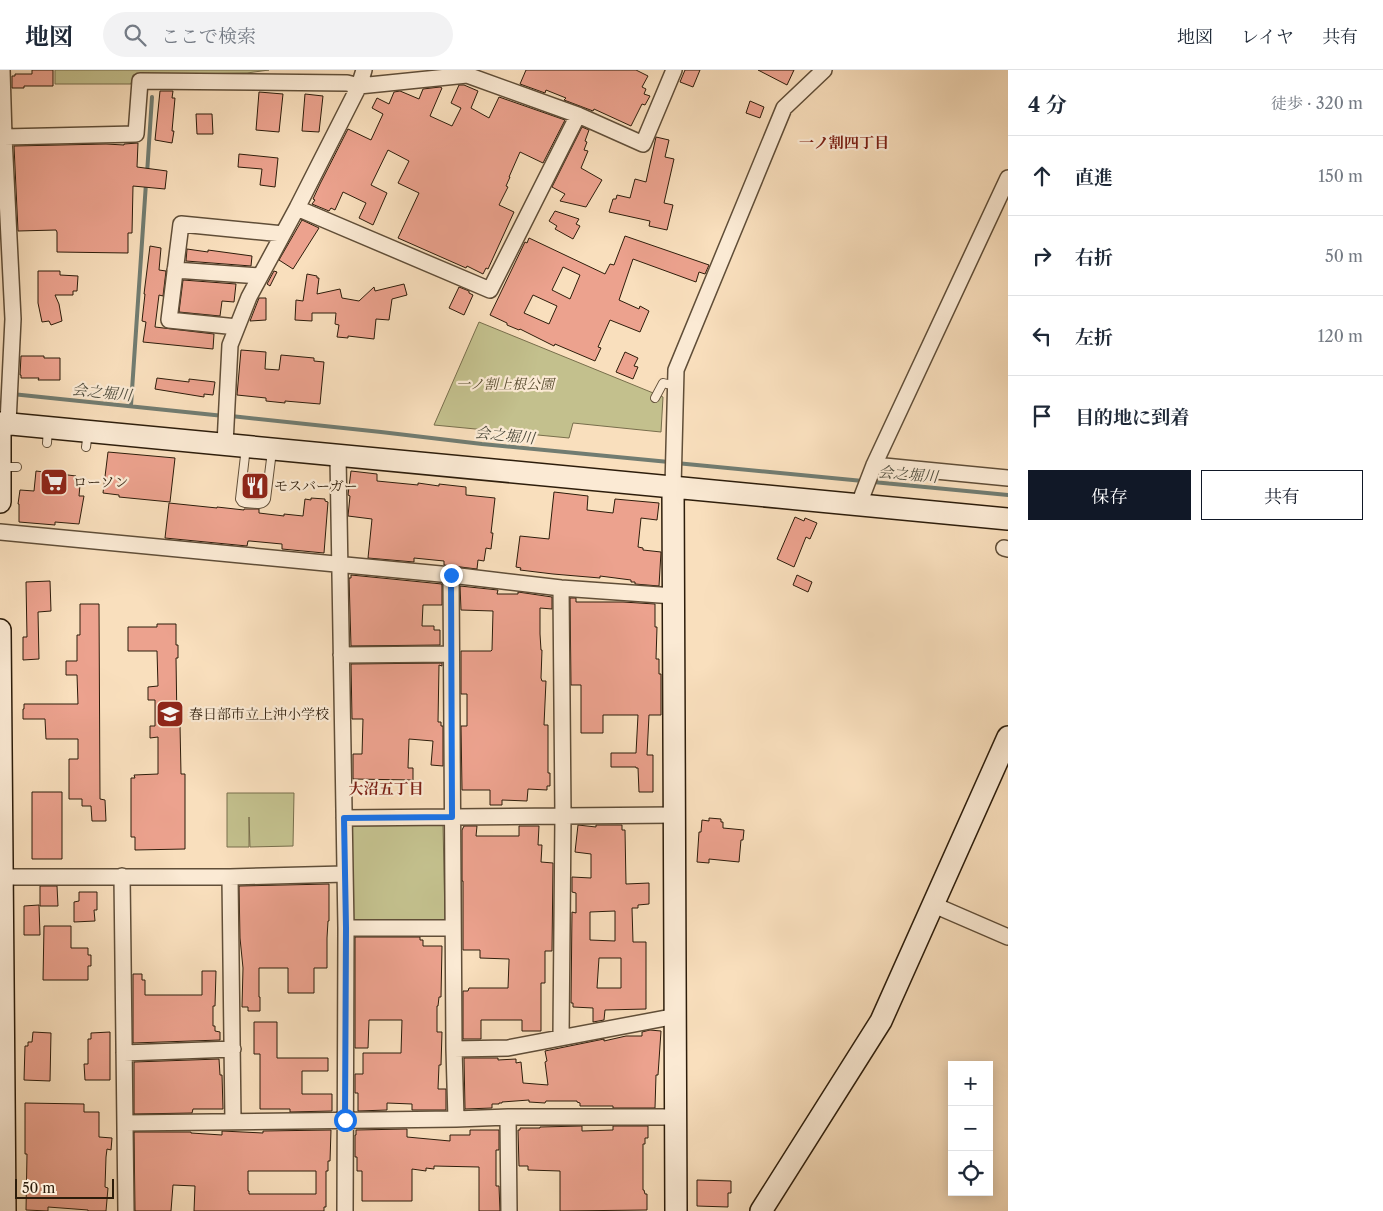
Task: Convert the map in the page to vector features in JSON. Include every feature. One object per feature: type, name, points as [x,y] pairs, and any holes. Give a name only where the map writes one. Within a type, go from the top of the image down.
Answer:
[{"type":"street","points":[[232,440],[227,403],[230,345],[249,297],[297,208],[358,86],[364,70]]},
{"type":"street","points":[[4,137],[136,134],[140,81],[347,83],[358,86],[467,75],[578,115],[643,144],[674,70]]},
{"type":"street","points":[[676,1211],[674,454],[676,370],[784,108],[824,70]]},
{"type":"street","points":[[0,502],[4,472],[0,423],[9,416],[11,380],[7,319],[1,75]]},
{"type":"street","points":[[297,208],[490,290],[578,115]]},
{"type":"street","points":[[862,495],[874,465],[1008,178]]},
{"type":"street","points":[[237,327],[169,320],[181,224],[283,234]]},
{"type":"street","points":[[175,270],[260,276]]},
{"type":"street","points":[[9,416],[48,435],[87,439],[232,440],[278,452],[862,495],[1008,519]]},
{"type":"street","points":[[338,456],[346,928],[345,1211]]},
{"type":"street","points":[[874,465],[1008,478]]},
{"type":"street","points":[[0,532],[451,575],[561,588],[674,596]]},
{"type":"street","points":[[451,575],[456,1119]]},
{"type":"street","points":[[561,588],[563,816],[561,1037]]},
{"type":"street","points":[[0,630],[5,1211]]},
{"type":"street","points":[[341,655],[451,654]]},
{"type":"street","points":[[761,1211],[881,1021],[1008,737]]},
{"type":"street","points":[[344,818],[674,816]]},
{"type":"street","points":[[2,874],[122,876],[344,874]]},
{"type":"street","points":[[122,876],[126,1211]]},
{"type":"street","points":[[230,876],[233,1121]]},
{"type":"street","points":[[934,905],[1008,937]]},
{"type":"street","points":[[346,928],[453,928]]},
{"type":"street","points":[[454,1049],[508,1048],[676,1017]]},
{"type":"street","points":[[124,1052],[233,1049]]},
{"type":"street","points":[[125,1123],[456,1119],[508,1116],[676,1117]]},
{"type":"street","points":[[508,1116],[509,1211]]},
{"type":"lane","points":[[655,398],[663,383],[676,386]]},
{"type":"lane","points":[[232,440],[240,499],[244,503],[265,503],[278,452]]},
{"type":"green space","points":[[55,70],[269,70],[247,73],[133,75],[131,84],[55,84]]},
{"type":"green space","name":"一ノ割上根公園","points":[[479,322],[663,397],[661,432],[573,423],[569,438],[434,425]]},
{"type":"green space","points":[[227,793],[294,793],[293,846],[250,847],[249,817],[249,847],[227,847]]},
{"type":"green space","points":[[443,825],[445,921],[350,923],[351,826]]},
{"type":"building","points":[[32,70],[53,70],[53,86],[12,88],[12,76],[15,76],[15,74],[32,74]]},
{"type":"building","points":[[526,70],[636,70],[648,76],[642,87],[646,89],[644,94],[650,96],[645,105],[642,104],[631,126],[594,109],[593,111],[564,100],[566,98],[546,90],[545,93],[520,84]]},
{"type":"building","points":[[685,70],[700,70],[693,87],[680,82]]},
{"type":"building","points":[[758,70],[794,70],[787,85]]},
{"type":"building","points":[[459,85],[464,85],[478,91],[471,108],[489,118],[499,97],[565,120],[543,163],[520,152],[509,177],[506,186],[508,187],[499,205],[514,212],[488,269],[486,268],[483,274],[398,238],[419,193],[398,183],[409,161],[388,150],[371,185],[387,193],[373,225],[359,218],[366,203],[343,192],[335,210],[331,208],[329,211],[312,204],[348,129],[371,140],[383,114],[372,108],[377,98],[389,104],[394,92],[400,91],[419,99],[423,89],[440,87],[442,88],[430,116],[452,126],[461,108],[451,103]]},
{"type":"building","points":[[160,91],[173,91],[172,98],[175,98],[172,143],[155,140]]},
{"type":"building","points":[[259,92],[283,94],[279,132],[256,130]]},
{"type":"building","points":[[305,94],[323,96],[319,132],[302,131]]},
{"type":"building","points":[[750,101],[764,107],[760,118],[746,113]]},
{"type":"building","points":[[196,114],[212,114],[213,134],[197,134]]},
{"type":"building","points":[[582,127],[589,130],[584,150],[588,151],[581,168],[602,180],[586,207],[560,201],[565,194],[552,187]]},
{"type":"building","points":[[656,137],[669,140],[665,157],[674,159],[664,203],[673,205],[667,230],[649,226],[650,221],[609,212],[613,199],[616,199],[617,195],[630,198],[635,179],[646,182]]},
{"type":"building","points":[[138,143],[137,167],[167,171],[165,189],[133,186],[132,233],[128,233],[128,253],[57,252],[56,230],[18,231],[14,146],[124,145]]},
{"type":"building","points":[[239,154],[278,158],[275,187],[260,185],[262,169],[238,167]]},
{"type":"building","points":[[555,211],[579,219],[576,224],[580,226],[573,239],[555,229],[557,226],[549,221]]},
{"type":"building","points":[[302,220],[319,228],[293,269],[279,260]]},
{"type":"building","points":[[625,236],[709,265],[705,274],[699,272],[696,282],[633,259],[619,300],[639,309],[640,306],[649,311],[640,332],[610,320],[598,347],[601,348],[595,361],[555,344],[554,346],[520,329],[507,325],[507,323],[490,315],[525,242],[527,243],[529,238],[605,274],[610,264],[614,265]],"holes":[[[563,267],[580,275],[570,299],[552,290]],[[533,295],[557,306],[549,324],[524,313]]]},
{"type":"building","points":[[150,246],[161,248],[159,270],[166,271],[163,296],[159,295],[155,327],[214,334],[213,349],[143,342],[146,322],[142,321]]},
{"type":"building","points":[[187,249],[252,256],[251,266],[186,261]]},
{"type":"building","points":[[38,271],[60,271],[60,275],[78,276],[77,291],[73,291],[73,295],[55,295],[59,304],[62,321],[51,325],[49,321],[42,322],[38,303]]},
{"type":"building","points":[[274,271],[277,272],[270,286],[267,284]]},
{"type":"building","points":[[307,274],[319,278],[317,294],[340,289],[342,298],[359,301],[374,287],[375,291],[404,284],[407,295],[392,299],[389,320],[376,319],[374,339],[348,336],[348,338],[337,337],[339,325],[335,324],[336,313],[312,313],[312,321],[295,320],[296,300],[303,301]]},
{"type":"building","points":[[183,280],[236,284],[234,302],[222,301],[220,316],[179,312]]},
{"type":"building","points":[[459,287],[473,295],[464,315],[449,308]]},
{"type":"building","points":[[259,298],[266,298],[266,320],[250,321]]},
{"type":"building","points":[[241,350],[266,352],[265,369],[279,370],[281,355],[314,358],[314,361],[324,362],[320,404],[266,401],[266,398],[237,395]]},
{"type":"building","points":[[625,352],[638,358],[634,366],[638,367],[633,379],[616,372]]},
{"type":"building","points":[[21,356],[60,358],[60,380],[21,378]]},
{"type":"building","points":[[157,378],[189,382],[189,379],[215,382],[213,395],[204,394],[204,397],[155,389]]},
{"type":"building","points":[[108,452],[175,458],[170,502],[119,497],[119,495],[103,493]]},
{"type":"building","points":[[36,471],[76,476],[75,484],[80,485],[79,496],[84,496],[79,524],[55,522],[55,525],[19,522],[18,504],[20,490],[34,491]]},
{"type":"building","points":[[351,471],[377,474],[377,481],[466,487],[466,495],[495,498],[491,549],[486,548],[484,561],[478,560],[477,569],[444,565],[444,561],[414,558],[414,562],[368,558],[372,519],[348,516]]},
{"type":"building","points":[[249,473],[263,474],[260,498],[246,497]]},
{"type":"building","points":[[554,492],[588,496],[587,510],[613,513],[615,499],[659,503],[657,520],[641,518],[638,547],[643,548],[643,550],[661,552],[659,586],[635,584],[631,580],[600,576],[600,578],[520,570],[521,568],[516,567],[520,536],[549,539]]},
{"type":"building","points":[[311,498],[325,499],[328,502],[324,553],[282,549],[282,544],[248,541],[247,546],[165,538],[169,503],[244,510],[259,509],[259,513],[303,516],[305,499],[311,500]]},
{"type":"building","points":[[795,517],[804,521],[805,518],[817,523],[810,539],[806,537],[794,567],[777,559]]},
{"type":"building","points":[[351,575],[442,584],[442,605],[423,605],[422,626],[434,626],[434,630],[440,630],[440,645],[351,646],[349,578],[351,578]]},
{"type":"building","points":[[797,575],[812,582],[808,592],[793,585]]},
{"type":"building","points":[[50,581],[51,611],[38,612],[39,659],[23,660],[23,637],[27,637],[26,582]]},
{"type":"building","points":[[460,586],[498,590],[497,594],[518,594],[518,592],[552,597],[552,609],[540,608],[541,678],[542,681],[546,681],[544,725],[548,725],[548,773],[550,773],[550,786],[547,786],[547,790],[528,789],[527,801],[502,800],[502,805],[490,805],[490,790],[462,790],[461,726],[467,726],[467,694],[461,694],[461,651],[492,650],[493,611],[461,610]]},
{"type":"building","points":[[570,598],[576,598],[576,602],[655,604],[655,627],[657,627],[656,659],[659,659],[659,674],[661,674],[661,715],[649,715],[647,755],[653,755],[653,792],[639,792],[638,768],[611,767],[611,753],[636,753],[638,715],[603,715],[603,733],[581,733],[581,685],[571,685]]},
{"type":"building","points":[[80,604],[99,604],[100,799],[105,800],[106,821],[92,821],[91,806],[82,806],[82,799],[69,799],[69,759],[78,759],[78,739],[46,739],[45,719],[23,719],[24,704],[78,704],[77,675],[66,675],[66,661],[77,661],[77,635],[80,635]]},
{"type":"building","points":[[157,624],[176,624],[176,645],[178,645],[178,658],[176,658],[177,725],[180,725],[181,774],[185,774],[185,849],[135,850],[135,837],[131,837],[131,778],[135,778],[134,775],[158,774],[158,737],[150,738],[150,726],[155,726],[155,700],[148,700],[148,687],[158,686],[157,651],[128,651],[128,627],[157,627]]},
{"type":"building","points":[[442,663],[442,666],[439,665],[438,722],[441,722],[441,726],[443,726],[443,766],[431,765],[433,741],[409,739],[408,768],[413,768],[413,780],[353,779],[353,754],[362,754],[363,719],[352,719],[351,664]]},
{"type":"building","points":[[32,792],[62,792],[62,859],[32,859]]},
{"type":"building","points":[[709,818],[721,819],[723,828],[744,830],[739,862],[709,859],[709,863],[697,862],[699,832],[701,832],[702,820],[709,821]]},
{"type":"building","points":[[578,825],[596,827],[596,825],[622,825],[622,830],[625,830],[626,884],[649,883],[649,904],[638,905],[638,908],[632,908],[633,942],[646,942],[646,1009],[605,1010],[604,1020],[593,1022],[593,1008],[573,1007],[573,1003],[571,1003],[572,912],[576,913],[576,893],[572,892],[572,877],[591,878],[591,854],[575,852]],"holes":[[[615,911],[615,941],[590,940],[590,912]],[[599,958],[621,958],[621,988],[597,988]]]},
{"type":"building","points":[[464,826],[477,826],[476,836],[519,836],[519,826],[539,826],[538,845],[542,845],[541,862],[553,863],[552,951],[545,951],[545,983],[541,983],[541,1031],[522,1031],[522,1020],[481,1020],[481,1039],[463,1039],[463,991],[468,991],[469,988],[508,988],[509,961],[509,959],[480,958],[480,950],[463,950],[462,830]]},
{"type":"building","points":[[329,884],[327,968],[314,968],[314,993],[288,993],[288,968],[259,968],[260,1011],[248,1011],[248,1007],[242,1007],[243,968],[240,938],[239,886]]},
{"type":"building","points":[[40,886],[57,886],[58,906],[40,906]]},
{"type":"building","points":[[79,892],[97,892],[97,910],[94,910],[95,921],[74,922],[74,902],[79,901]]},
{"type":"building","points":[[39,905],[40,935],[24,935],[24,906]]},
{"type":"building","points":[[44,926],[71,926],[71,948],[88,948],[88,955],[91,955],[91,966],[88,966],[88,980],[43,980]]},
{"type":"building","points":[[355,937],[420,937],[420,940],[423,940],[423,946],[442,946],[441,997],[439,997],[437,1006],[437,1032],[442,1032],[438,1089],[446,1089],[446,1110],[412,1110],[412,1104],[387,1103],[387,1110],[358,1111],[358,1093],[355,1093],[355,1074],[363,1074],[363,1053],[401,1053],[402,1020],[369,1020],[368,1048],[355,1048]]},
{"type":"building","points":[[202,971],[216,971],[213,1026],[215,1026],[215,1031],[220,1032],[220,1040],[133,1043],[133,974],[142,974],[142,980],[145,980],[145,995],[202,995]]},
{"type":"building","points":[[254,1022],[277,1022],[277,1058],[328,1058],[328,1071],[302,1071],[302,1094],[332,1094],[332,1111],[290,1112],[290,1109],[260,1109],[260,1054],[254,1054]]},
{"type":"building","points":[[650,1030],[661,1031],[658,1075],[656,1075],[655,1108],[580,1106],[580,1103],[577,1101],[546,1101],[545,1103],[529,1102],[529,1100],[492,1104],[492,1108],[465,1109],[464,1058],[516,1059],[516,1063],[521,1062],[523,1083],[548,1085],[545,1051],[604,1039],[604,1041],[626,1036],[642,1036],[642,1032]]},
{"type":"building","points":[[33,1032],[51,1033],[50,1081],[24,1080],[25,1046],[28,1046],[28,1042],[32,1042]]},
{"type":"building","points":[[110,1032],[110,1080],[85,1080],[84,1064],[88,1064],[88,1039],[91,1039],[91,1033]]},
{"type":"building","points":[[219,1059],[220,1075],[222,1075],[223,1109],[193,1109],[192,1113],[134,1114],[134,1062]]},
{"type":"building","points":[[25,1103],[84,1104],[84,1112],[99,1112],[99,1137],[112,1138],[111,1150],[107,1149],[106,1157],[105,1187],[108,1188],[106,1211],[48,1207],[48,1211],[26,1210],[27,1154],[25,1154]]},
{"type":"building","points":[[582,1126],[582,1131],[613,1130],[613,1126],[648,1126],[648,1138],[645,1138],[645,1144],[643,1144],[643,1190],[647,1194],[647,1210],[560,1211],[560,1171],[528,1170],[528,1166],[519,1166],[518,1130],[520,1128]]},
{"type":"building","points":[[407,1129],[407,1137],[450,1141],[450,1135],[470,1135],[470,1130],[499,1130],[499,1150],[496,1150],[496,1186],[499,1186],[500,1211],[479,1211],[479,1167],[434,1166],[434,1169],[426,1168],[426,1171],[412,1169],[412,1201],[362,1201],[362,1171],[357,1171],[357,1157],[355,1157],[356,1130]]},
{"type":"building","points":[[331,1130],[330,1161],[328,1161],[328,1171],[326,1171],[326,1207],[324,1207],[324,1211],[194,1211],[195,1186],[173,1185],[171,1211],[135,1211],[134,1132],[191,1132],[222,1135],[222,1131],[263,1133],[263,1131]],"holes":[[[248,1171],[316,1171],[316,1194],[249,1194],[248,1191]]]},
{"type":"building","points":[[697,1180],[731,1181],[731,1193],[728,1193],[728,1207],[697,1206]]},
{"type":"waterway","points":[[147,174],[152,97]]},
{"type":"waterway","points":[[131,405],[146,183]]},
{"type":"waterway","name":"会之堀川","points":[[12,394],[224,416]]},
{"type":"waterway","name":"会之堀川","points":[[231,416],[482,444],[669,462]]},
{"type":"waterway","name":"会之堀川","points":[[676,463],[863,481]]},
{"type":"waterway","name":"会之堀川","points":[[873,482],[1008,495]]},
{"type":"place","name":"ローソン","points":[[54,482]]},
{"type":"place","name":"モスバーガー","points":[[255,486]]},
{"type":"place","name":"春日部市立上沖小学校","points":[[170,714]]},
{"type":"district","name":"一ノ割四丁目","points":[[844,142]]},
{"type":"district","name":"大沼五丁目","points":[[386,788]]},
{"type":"route","points":[[345,1120],[346,928],[344,818],[452,817],[451,575]]}]
